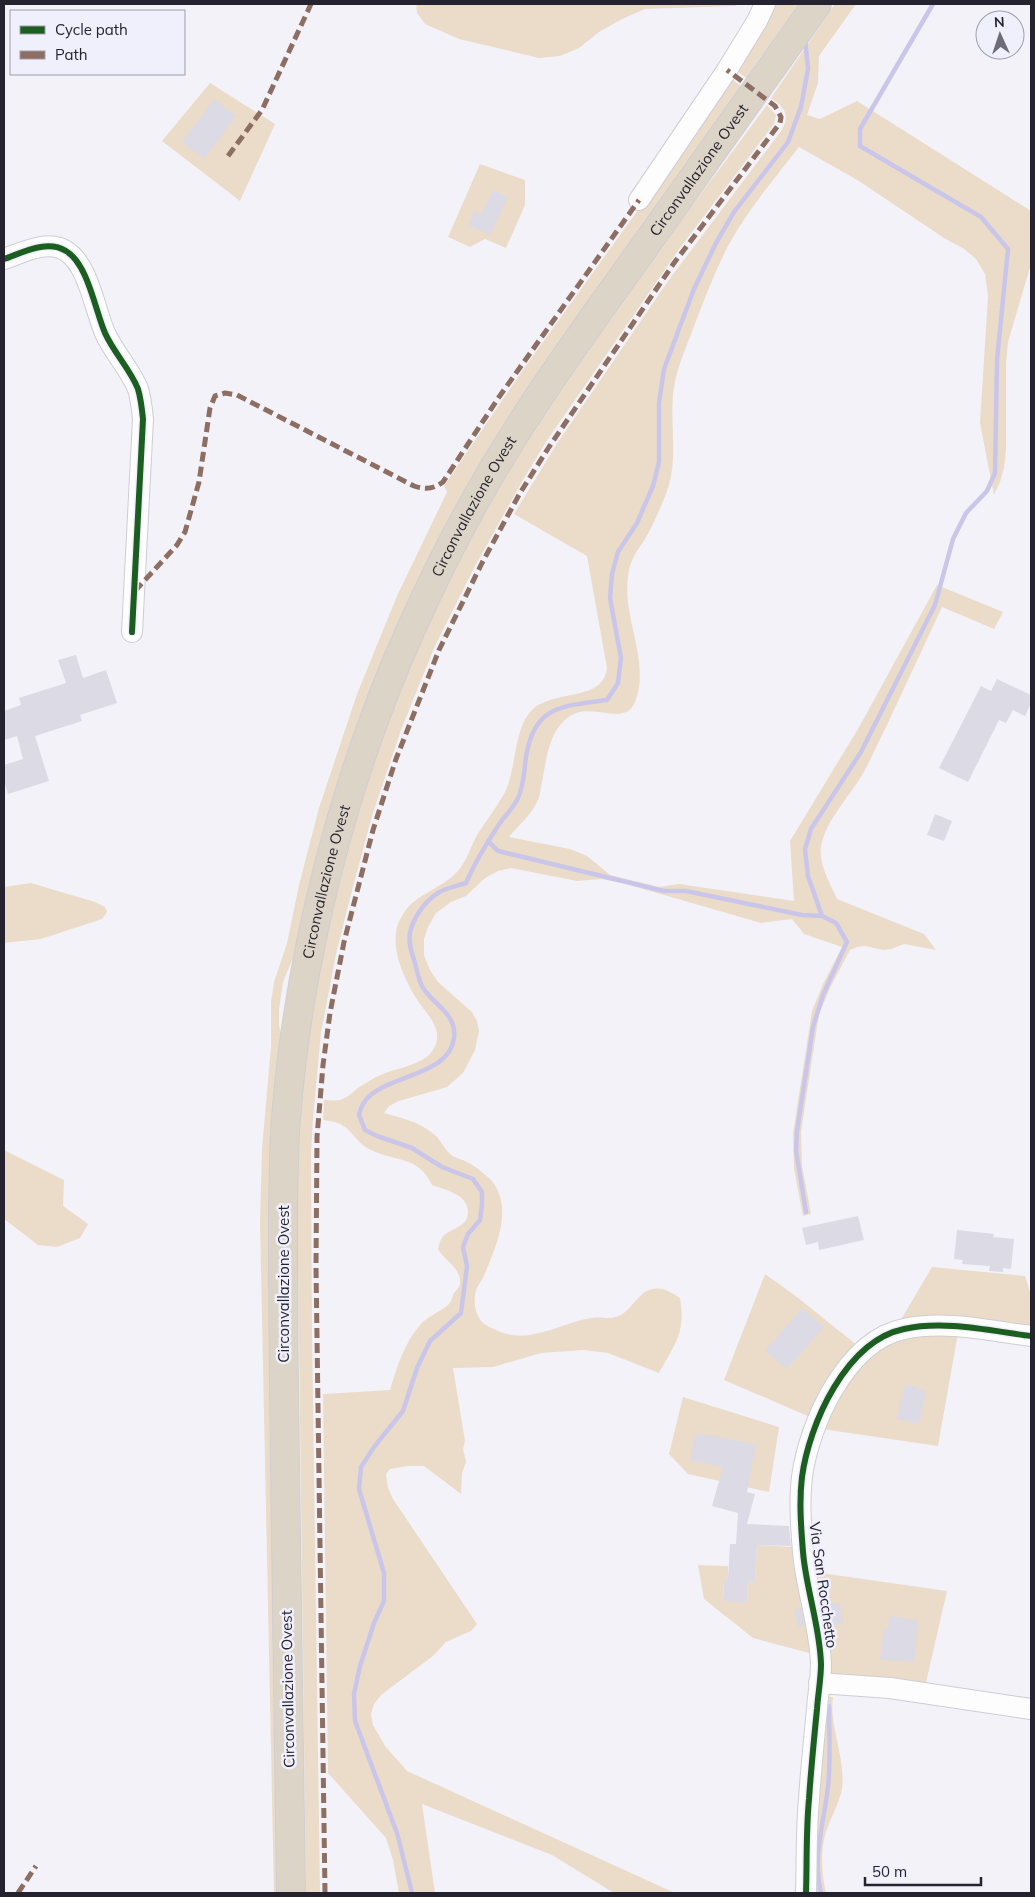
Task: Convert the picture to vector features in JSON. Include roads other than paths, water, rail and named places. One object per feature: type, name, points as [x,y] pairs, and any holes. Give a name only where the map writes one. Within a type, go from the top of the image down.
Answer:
[{"type":"highway","name":"Circonvallazione Ovest","points":[[291,1893],[283,1299],[284,1175],[292,1063],[303,991],[321,900],[342,821],[371,729],[402,649],[433,583],[480,494],[526,415],[817,4]]},
{"type":"street","points":[[639,200],[727,70],[757,21],[765,4]]},
{"type":"street","points":[[4,260],[46,246],[57,247],[66,251],[74,258],[82,270],[105,331],[133,378],[138,391],[142,403],[143,419],[132,632]]},
{"type":"street","name":"Via San Rocchetto","points":[[806,1893],[807,1818],[820,1683],[819,1649],[804,1560],[800,1497],[802,1476],[810,1439],[824,1407],[851,1364],[864,1350],[880,1338],[902,1329],[924,1326],[952,1327],[1031,1336]]},
{"type":"street","points":[[820,1683],[890,1688],[1031,1710]]},
{"type":"waterway","points":[[822,916],[808,876],[805,849],[811,829],[861,752],[935,605],[953,539],[966,513],[987,491],[995,473],[997,360],[1008,249],[981,217],[860,146],[860,129],[933,4]]},
{"type":"waterway","points":[[412,1893],[397,1833],[355,1721],[354,1694],[360,1666],[374,1623],[384,1601],[384,1573],[359,1489],[361,1467],[374,1447],[403,1411],[417,1368],[430,1341],[461,1313],[467,1266],[463,1247],[468,1234],[480,1220],[482,1192],[473,1179],[442,1167],[412,1148],[365,1130],[359,1115],[364,1103],[375,1092],[387,1085],[429,1068],[441,1060],[450,1051],[454,1038],[452,1022],[444,1010],[423,988],[419,980],[410,941],[410,933],[417,916],[424,905],[438,893],[466,883],[486,845],[518,798],[523,783],[530,740],[536,727],[553,711],[577,704],[607,700],[618,683],[621,658],[610,598],[612,574],[618,552],[637,523],[653,486],[659,462],[659,403],[664,369],[694,289],[716,243],[734,212],[788,142],[801,107],[808,69],[805,38]]},
{"type":"waterway","points":[[488,841],[498,851],[664,891],[686,891],[802,915],[822,916],[836,923],[847,942],[823,995],[813,1027],[797,1131],[796,1151],[806,1212]]},
{"type":"waterway","points":[[821,1893],[818,1853],[829,1777],[829,1706]]}]
